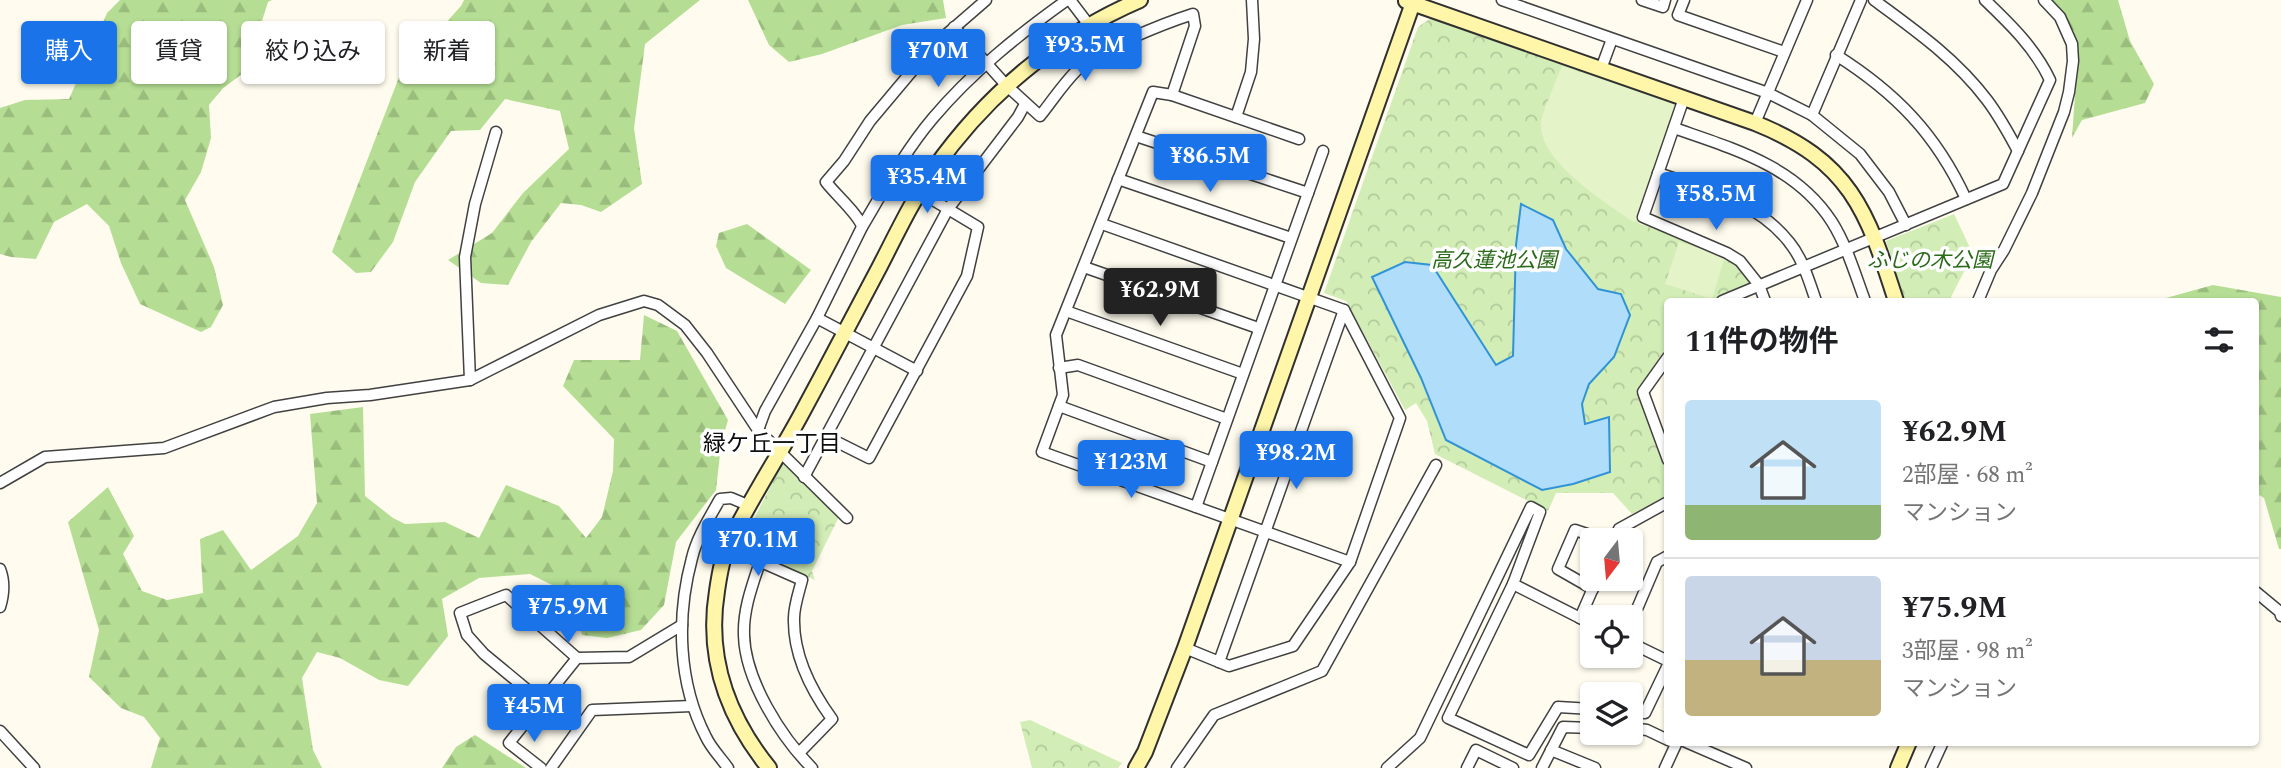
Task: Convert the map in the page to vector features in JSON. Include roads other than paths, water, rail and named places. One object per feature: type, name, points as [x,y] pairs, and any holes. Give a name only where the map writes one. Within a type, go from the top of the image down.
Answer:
[{"type":"street","points":[[862,227],[860,218],[843,204],[826,183],[870,121],[933,47],[986,0]]},
{"type":"street","points":[[758,430],[765,411],[817,318],[862,227],[932,118],[987,61],[1068,0],[1089,25],[1104,52]]},
{"type":"street","points":[[769,768],[733,715],[722,687],[714,626],[717,592],[727,547],[781,452],[919,192],[955,140],[1006,85],[1058,44],[1139,0]]},
{"type":"street","points":[[1236,117],[1251,72],[1254,38],[1252,0]]},
{"type":"street","points":[[1503,0],[1768,93],[1812,114],[1860,154],[1889,192],[1906,225]]},
{"type":"street","points":[[1642,0],[1662,7],[1665,0]]},
{"type":"street","points":[[1684,0],[1678,15],[1784,52]]},
{"type":"street","points":[[1755,123],[1807,0]]},
{"type":"street","points":[[1812,114],[1861,0]]},
{"type":"street","points":[[1874,0],[1935,45],[1957,66],[1989,102],[2018,151]]},
{"type":"street","points":[[1729,298],[2003,184],[2050,80],[2041,61],[2015,29],[1985,0]]},
{"type":"street","points":[[1979,298],[2032,193],[2064,112],[2069,92],[2073,69],[2071,44],[2060,17],[2044,0]]},
{"type":"street","points":[[1136,768],[1145,752],[1185,648],[1231,520],[1411,1],[1777,131],[1819,157],[1848,188],[1875,236],[1895,298]]},
{"type":"street","points":[[954,27],[1006,85],[1040,116],[1078,68],[1104,52],[1164,24],[1193,14],[1195,26],[1172,95]]},
{"type":"street","points":[[1601,69],[1612,39]]},
{"type":"street","points":[[1836,55],[1885,89],[1916,120],[1946,160],[1966,199]]},
{"type":"street","points":[[1299,139],[1172,95],[1153,92],[1056,335],[1063,395],[1042,452],[1350,562]]},
{"type":"street","points":[[1684,97],[1643,217],[1733,257],[1748,270],[1759,285],[1764,298]]},
{"type":"street","points":[[804,477],[948,209],[1025,104]]},
{"type":"street","points":[[1674,128],[1761,160],[1783,172],[1803,188],[1832,222],[1846,248],[1864,298]]},
{"type":"street","points":[[470,380],[465,257],[475,204],[496,132]]},
{"type":"street","points":[[1136,136],[1308,193]]},
{"type":"street","points":[[1196,507],[1323,151]]},
{"type":"street","points":[[1658,173],[1735,200],[1765,218],[1791,244],[1804,267],[1815,298]]},
{"type":"street","points":[[825,436],[869,458],[967,276],[978,227],[893,176]]},
{"type":"street","points":[[1118,179],[1292,238]]},
{"type":"street","points":[[1102,224],[1344,310],[1400,418],[1350,562],[1293,646],[1229,666],[1185,648]]},
{"type":"street","points":[[1084,267],[1258,328]]},
{"type":"street","points":[[0,483],[45,457],[163,448],[274,407],[327,398],[370,396],[470,380],[599,315],[643,301],[649,302],[685,325],[758,430],[846,518]]},
{"type":"street","points":[[1219,662],[1344,310]]},
{"type":"street","points":[[1066,311],[1243,374]]},
{"type":"street","points":[[817,318],[917,371]]},
{"type":"street","points":[[1664,363],[1643,392],[1664,449]]},
{"type":"street","points":[[1059,368],[1078,365],[1227,418]]},
{"type":"street","points":[[1059,406],[1212,462]]},
{"type":"street","points":[[1177,768],[1214,715],[1322,671],[1436,465]]},
{"type":"street","points":[[728,768],[707,740],[692,706],[685,667],[681,614],[692,556],[720,499],[731,498],[750,506]]},
{"type":"street","points":[[1621,528],[1664,504]]},
{"type":"street","points":[[1387,768],[1420,738],[1531,507],[1540,512],[1513,584],[1448,718],[1529,755],[1558,707],[1580,708]]},
{"type":"street","points":[[1580,532],[1575,530],[1559,569],[1580,578]]},
{"type":"street","points":[[727,547],[802,580],[793,617],[797,647],[815,696],[832,719],[799,753]]},
{"type":"street","points":[[1639,605],[1657,562],[1664,558]]},
{"type":"street","points":[[760,562],[747,603],[744,637],[760,695],[786,740],[811,768]]},
{"type":"street","points":[[0,569],[4,595],[0,607]]},
{"type":"street","points":[[1513,584],[1580,618]]},
{"type":"street","points":[[2259,594],[2280,612],[2281,616]]},
{"type":"street","points":[[542,702],[484,654],[467,635],[460,613],[506,595],[577,658],[629,657],[682,625]]},
{"type":"street","points":[[1643,648],[1664,657]]},
{"type":"street","points":[[541,768],[509,743],[577,658]]},
{"type":"street","points":[[1643,713],[1664,666]]},
{"type":"street","points":[[551,768],[592,710],[692,706]]},
{"type":"street","points":[[1542,768],[1563,727],[1580,728]]},
{"type":"street","points":[[1643,730],[1664,737]]},
{"type":"street","points":[[0,731],[34,768]]},
{"type":"street","points":[[1665,768],[1674,746]]},
{"type":"street","points":[[1687,746],[1746,768]]},
{"type":"street","points":[[1898,768],[1907,746]]},
{"type":"street","points":[[1931,768],[1940,746]]},
{"type":"street","points":[[1467,768],[1476,750],[1513,768]]},
{"type":"street","points":[[1551,750],[1595,768]]},
{"type":"water","points":[[1521,204],[1553,220],[1566,249],[1598,289],[1621,294],[1630,315],[1614,357],[1589,384],[1582,404],[1585,424],[1609,417],[1610,472],[1573,484],[1542,490],[1446,440],[1421,378],[1372,277],[1405,262],[1432,265],[1496,365],[1513,356],[1516,245]]},
{"type":"district","name":"緑ケ丘一丁目","points":[[772,444]]},
{"type":"park label","name":"高久蓮池公園","points":[[1494,261]]},
{"type":"park label","name":"ふじの木公園","points":[[1930,261]]}]
